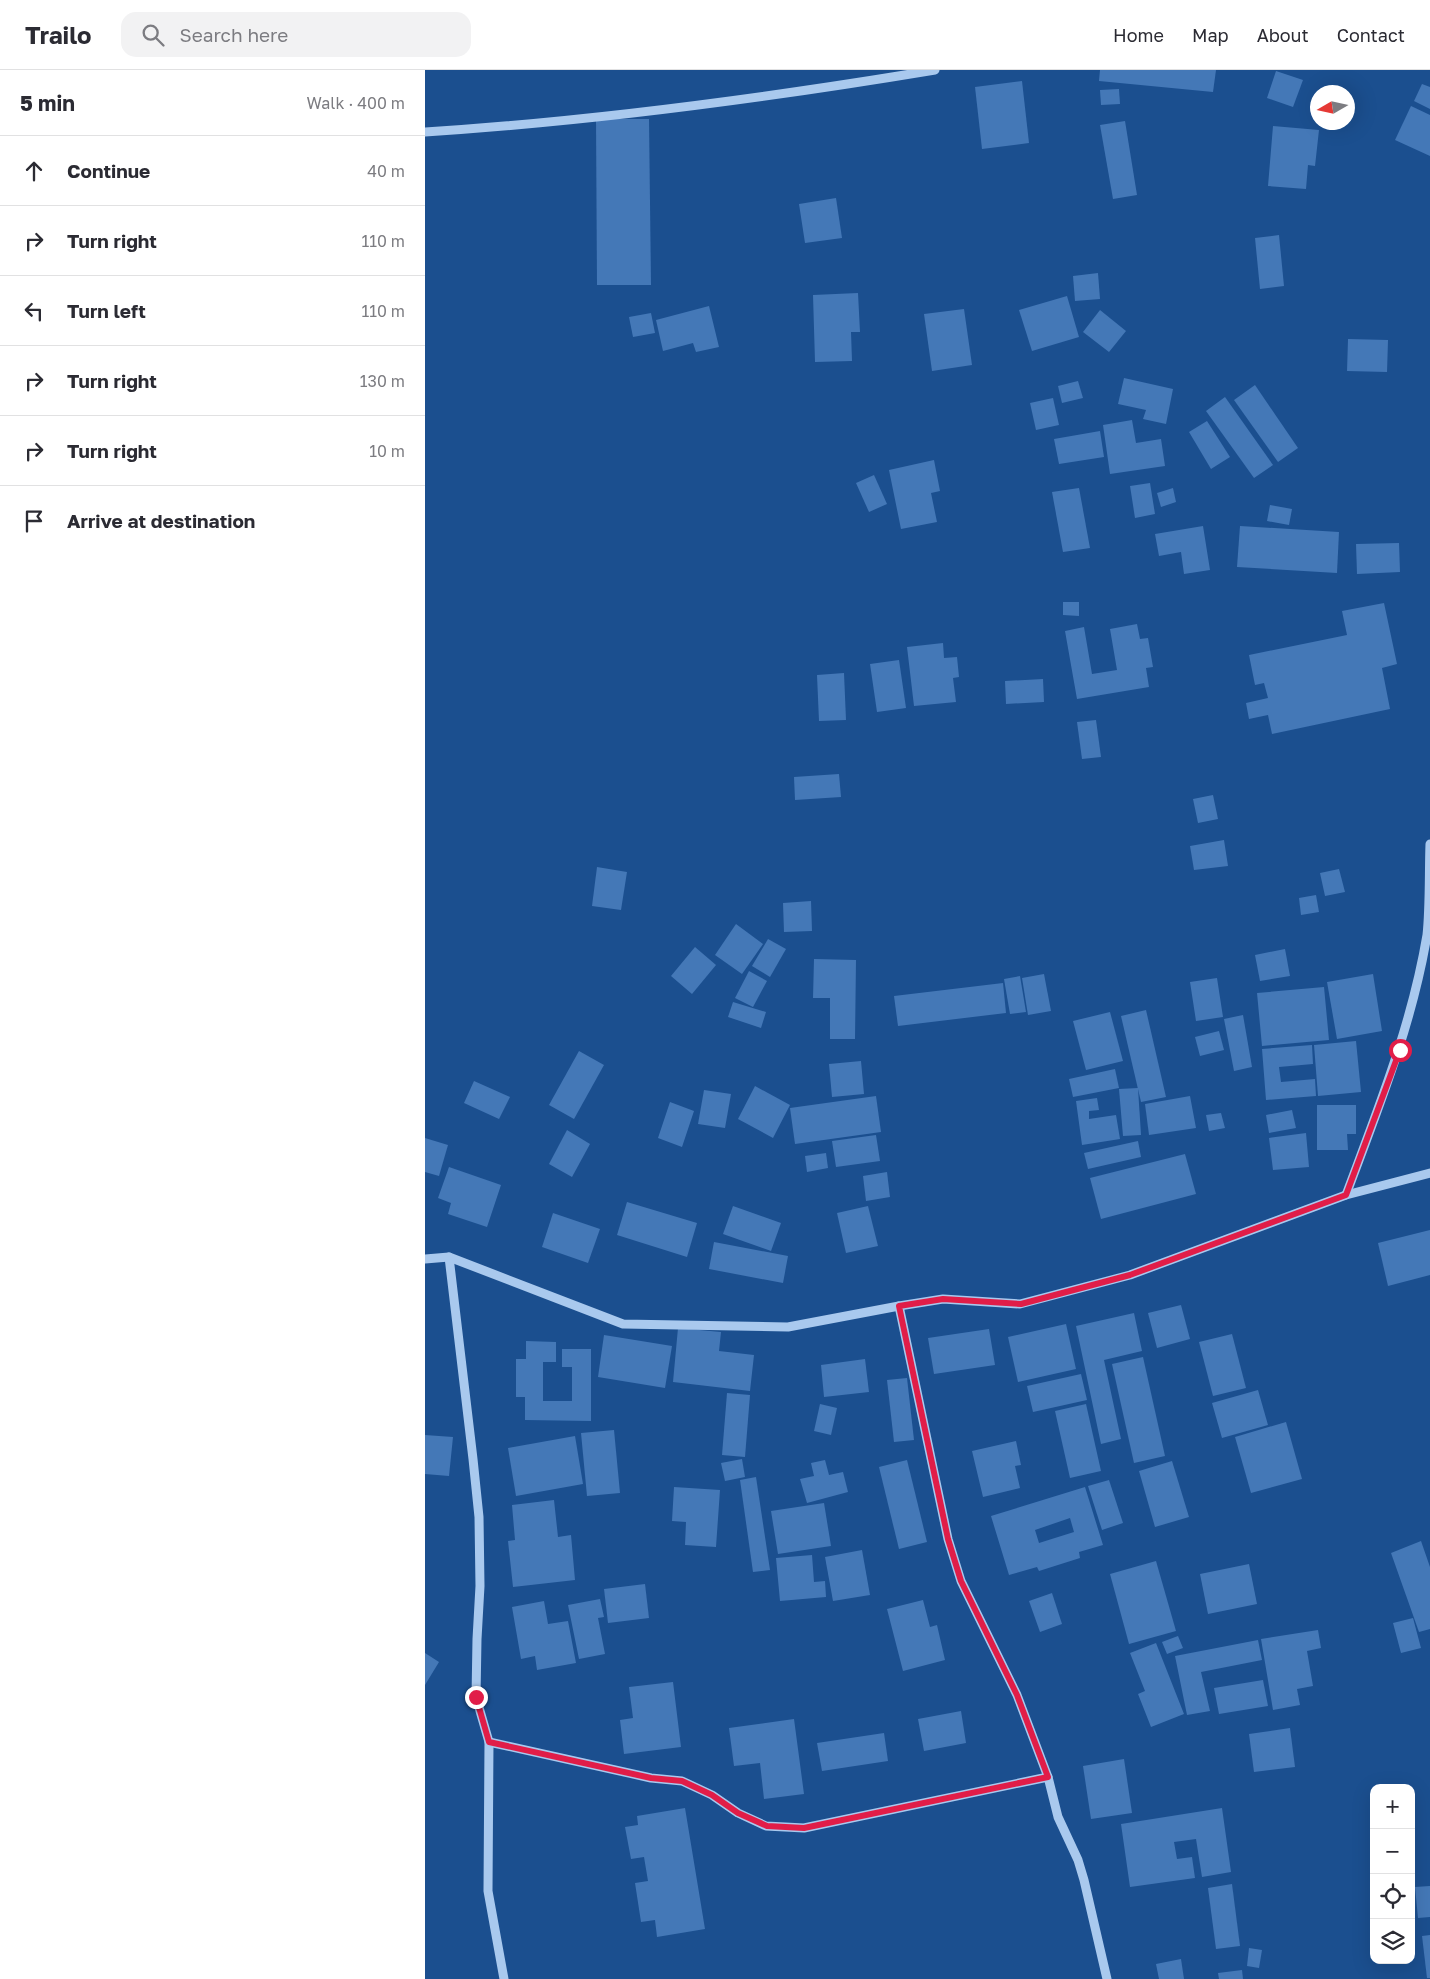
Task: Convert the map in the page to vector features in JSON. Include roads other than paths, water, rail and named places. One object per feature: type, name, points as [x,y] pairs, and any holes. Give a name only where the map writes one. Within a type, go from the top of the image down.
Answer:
[{"type":"street","points":[[425,132],[515,126],[669,110],[935,70]]},
{"type":"street","points":[[1346,1195],[1400,1050],[1415,996],[1427,933],[1430,844]]},
{"type":"street","points":[[425,1259],[449,1257],[623,1324],[788,1327],[943,1299],[1021,1304],[1130,1275],[1346,1195],[1430,1173]]},
{"type":"street","points":[[449,1257],[479,1517],[480,1586],[476,1697],[489,1742],[488,1891],[504,1979]]},
{"type":"street","points":[[899,1306],[948,1539],[961,1581],[1017,1695],[1048,1777],[1058,1817],[1084,1880],[1107,1979]]},
{"type":"street","points":[[489,1742],[651,1778],[682,1781],[712,1795],[738,1813],[767,1826],[804,1828],[1048,1777]]}]
